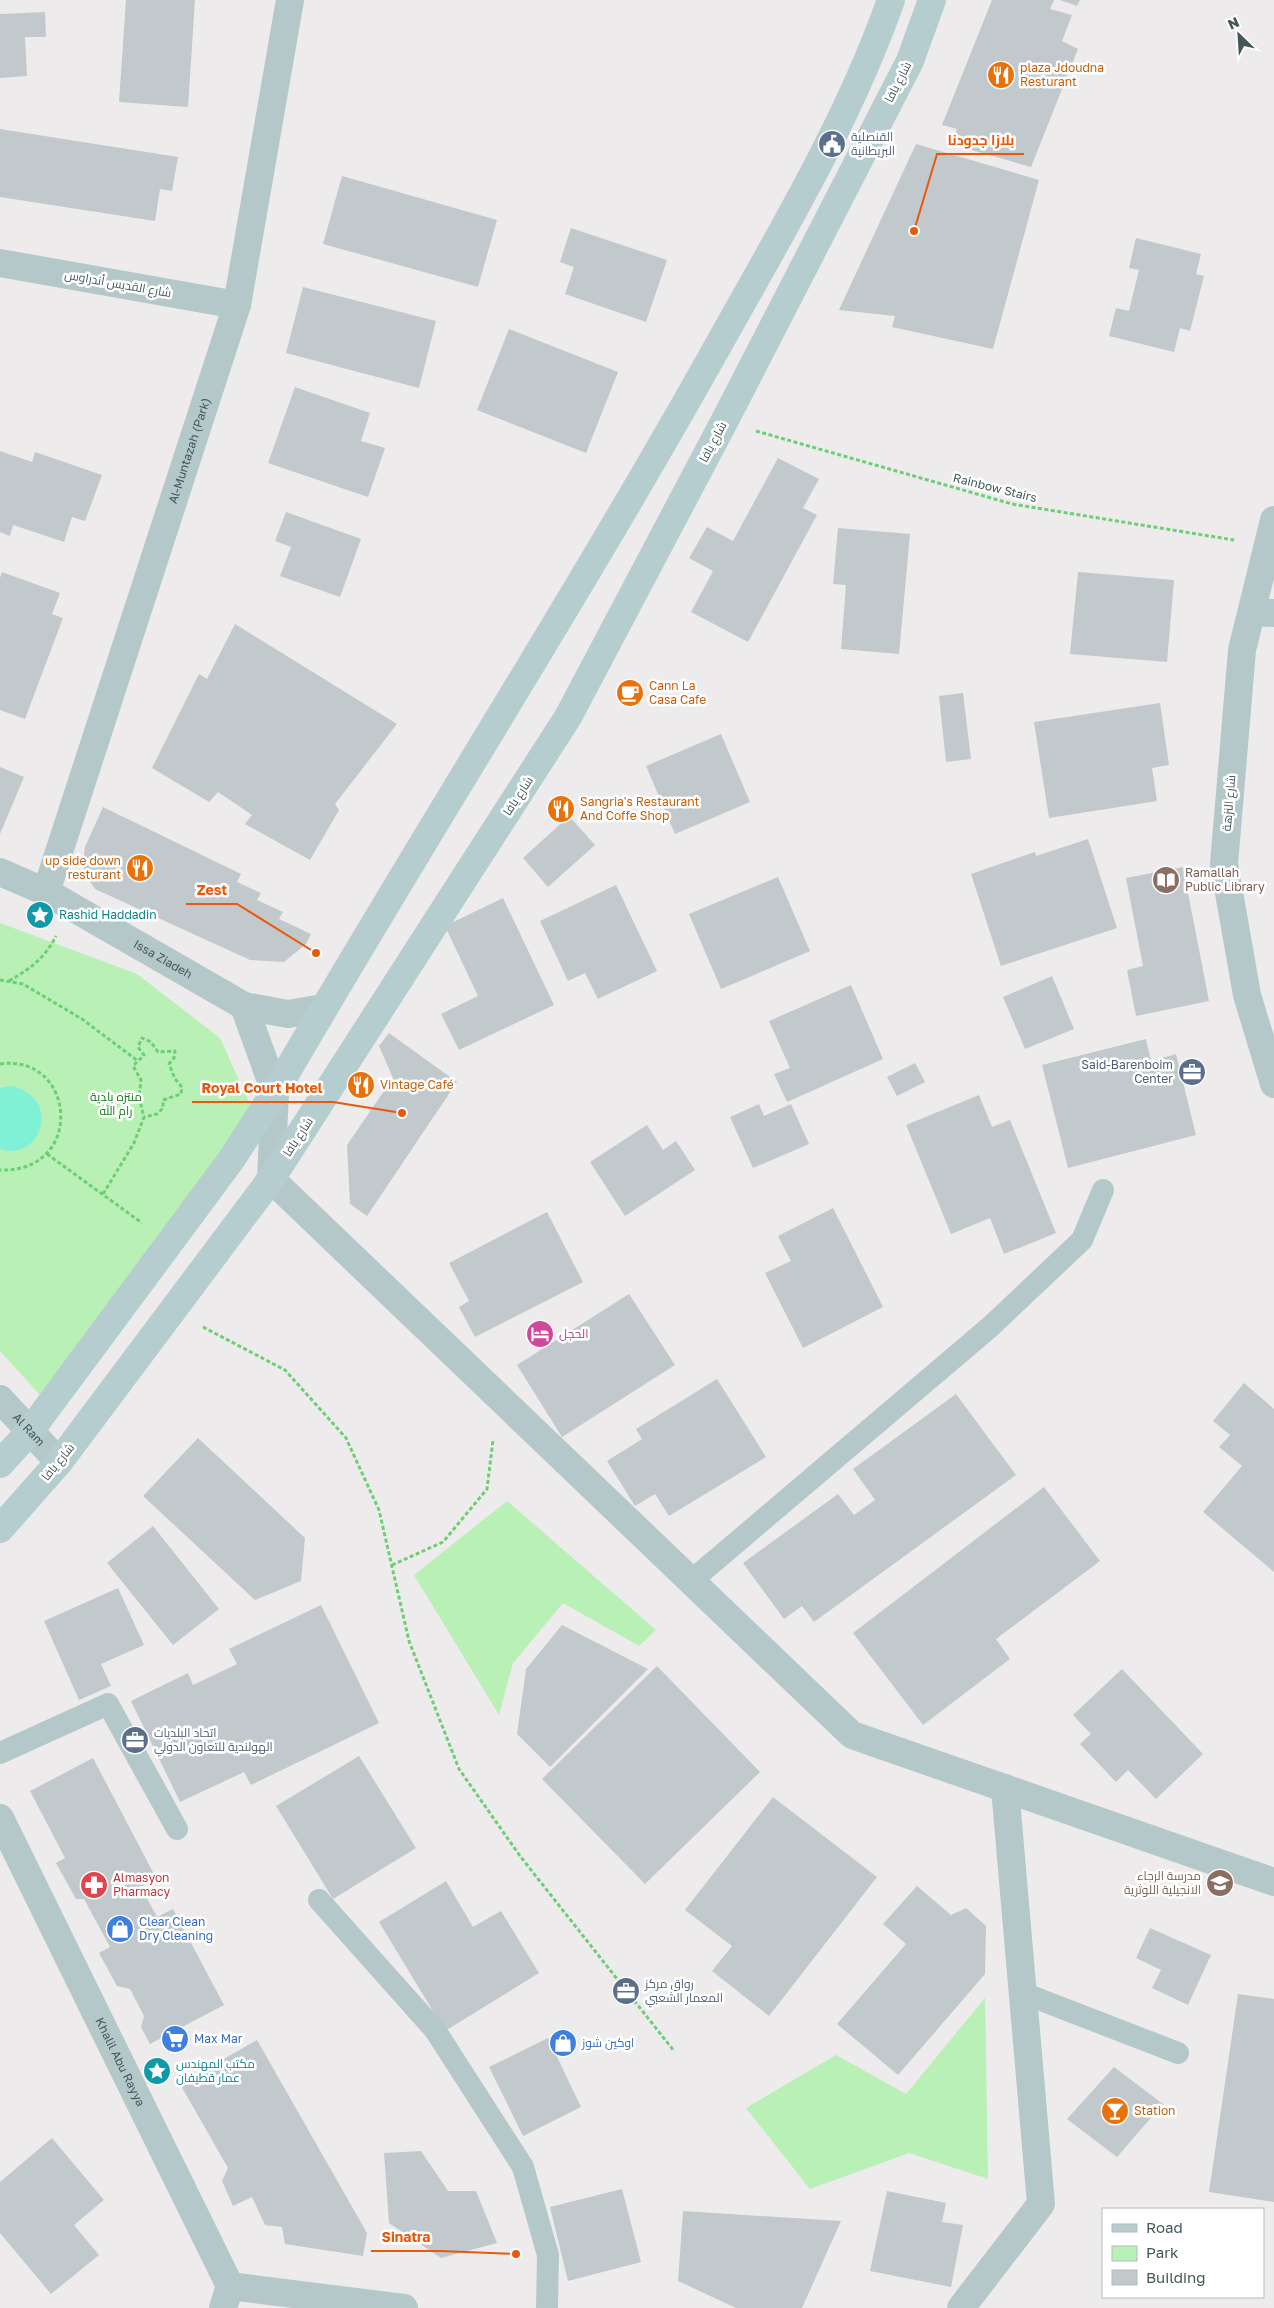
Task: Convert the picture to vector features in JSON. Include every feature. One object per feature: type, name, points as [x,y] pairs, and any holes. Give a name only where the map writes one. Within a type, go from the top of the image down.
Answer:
[{"type":"main road","points":[[0,1464],[30,1431],[231,1160],[274,1092],[686,401],[813,175],[873,50],[891,0]]},
{"type":"main road","name":"شارع يافا","points":[[0,1529],[59,1462],[174,1311],[271,1179],[568,717],[724,422],[910,61],[932,0]]},
{"type":"street","name":"Al-Muntazah (Park)","points":[[46,892],[237,305],[290,0]]},
{"type":"street","name":"شارع القديس أندراوس","points":[[0,263],[237,305]]},
{"type":"street","name":"شارع النزهة","points":[[1271,532],[1263,613],[1242,650],[1224,864],[1247,995],[1274,1084]]},
{"type":"street","name":"Issa Ziadeh","points":[[0,872],[46,892],[244,1006],[288,1014],[323,1008]]},
{"type":"street","points":[[244,1006],[274,1092],[271,1179],[852,1735],[1274,1882]]},
{"type":"street","name":"Al Ram","points":[[0,1399],[59,1462]]},
{"type":"street","points":[[961,2308],[1041,2204],[1005,1788]]},
{"type":"street","name":"Khalil Abu Rayya","points":[[0,1818],[227,2297]]},
{"type":"street","points":[[227,2297],[404,2308]]},
{"type":"lane","points":[[691,1581],[990,1327],[1082,1240],[1103,1190]]},
{"type":"lane","points":[[0,1753],[108,1704],[177,1829]]},
{"type":"lane","points":[[319,1900],[435,2030],[522,2167],[548,2255],[547,2308]]},
{"type":"lane","points":[[1022,1993],[1178,2053]]},
{"type":"path","name":"Rainbow Stairs","points":[[724,422],[1012,504],[1271,532]]},
{"type":"path","points":[[8,981],[30,969],[46,954],[72,907]]},
{"type":"path","points":[[0,980],[23,984],[82,1019],[138,1061]]},
{"type":"path","points":[[103,1194],[134,1142],[144,1117],[139,1096],[140,1080],[133,1066],[144,1055],[138,1047],[142,1038],[150,1042],[158,1052],[174,1051],[174,1058],[169,1064],[175,1079],[182,1087],[181,1094],[163,1100],[163,1108],[157,1114],[144,1117]]},
{"type":"path","points":[[0,1064],[9,1063],[26,1066],[42,1075],[54,1088],[61,1104],[62,1122],[58,1139],[47,1154],[33,1165],[16,1171],[0,1170]]},
{"type":"path","points":[[47,1154],[147,1227]]},
{"type":"path","points":[[174,1311],[285,1370],[346,1438],[379,1510],[409,1641],[458,1770],[520,1856],[674,2051]]},
{"type":"path","points":[[392,1564],[443,1542],[487,1488],[498,1396]]},
{"type":"green space","name":"منتزه بلدية رام الله","points":[[0,923],[137,974],[220,1038],[254,1113],[41,1396],[0,1351]]},
{"type":"green space","points":[[507,1501],[656,1630],[639,1646],[563,1603],[513,1663],[499,1715],[414,1575]]},
{"type":"green space","points":[[985,1998],[988,2179],[909,2153],[810,2189],[746,2108],[836,2055],[906,2094]]},
{"type":"shaded area","points":[[11,1086],[27,1092],[37,1102],[41,1114],[40,1127],[35,1138],[26,1147],[14,1151],[0,1149],[0,1088]]},
{"type":"building","points":[[126,0],[195,0],[188,107],[119,102]]},
{"type":"building","points":[[992,0],[1054,0],[1050,9],[1072,15],[1062,41],[1078,49],[1031,167],[951,144],[957,129],[942,125]]},
{"type":"building","points":[[1060,0],[1080,0],[1077,6]]},
{"type":"building","points":[[45,12],[46,37],[25,37],[27,76],[0,78],[0,14]]},
{"type":"building","points":[[0,129],[178,157],[172,191],[160,189],[155,221],[0,197]]},
{"type":"building","points":[[916,144],[1039,180],[993,349],[892,327],[895,316],[839,310]]},
{"type":"building","points":[[342,176],[497,220],[478,287],[323,244]]},
{"type":"building","points":[[571,228],[667,260],[646,322],[565,294],[574,267],[560,262]]},
{"type":"building","points":[[1136,238],[1201,254],[1196,274],[1204,276],[1190,331],[1180,328],[1174,352],[1109,336],[1116,308],[1129,311],[1139,270],[1129,268]]},
{"type":"building","points":[[303,287],[436,321],[419,388],[286,353]]},
{"type":"building","points":[[509,329],[618,372],[586,453],[477,410]]},
{"type":"building","points":[[295,387],[370,413],[361,441],[385,448],[368,497],[268,463]]},
{"type":"building","points":[[0,451],[32,462],[35,452],[102,475],[85,521],[72,517],[64,542],[13,525],[10,536],[0,532]]},
{"type":"building","points":[[778,458],[819,479],[803,508],[817,515],[748,642],[691,612],[713,571],[689,558],[707,527],[733,541]]},
{"type":"building","points":[[286,512],[361,539],[340,597],[280,576],[291,547],[275,541]]},
{"type":"building","points":[[838,528],[910,534],[899,654],[841,649],[846,585],[833,584]]},
{"type":"building","points":[[2,572],[60,593],[52,614],[63,618],[25,719],[0,710],[0,578]]},
{"type":"building","points":[[1078,572],[1174,580],[1167,662],[1070,654]]},
{"type":"building","points":[[235,624],[397,724],[335,804],[339,810],[310,860],[245,824],[252,815],[218,792],[209,802],[152,768],[199,674],[207,679]]},
{"type":"building","points":[[963,693],[971,759],[946,762],[939,696]]},
{"type":"building","points":[[1160,703],[1169,765],[1152,768],[1157,801],[1049,818],[1034,722]]},
{"type":"building","points":[[721,734],[750,802],[675,834],[646,766]]},
{"type":"building","points":[[0,767],[24,777],[0,834]]},
{"type":"building","points":[[103,807],[241,874],[237,882],[261,893],[257,900],[283,912],[279,919],[311,934],[306,944],[284,962],[250,960],[95,889],[85,874],[83,862],[85,847]]},
{"type":"building","points":[[569,816],[595,845],[548,887],[523,858]]},
{"type":"building","points":[[1088,839],[1117,928],[1001,966],[971,874],[1035,852],[1036,856]]},
{"type":"building","points":[[1183,867],[1209,1001],[1136,1016],[1127,970],[1143,966],[1126,878]]},
{"type":"building","points":[[778,877],[810,951],[721,989],[689,914]]},
{"type":"building","points":[[616,885],[657,971],[598,999],[585,973],[568,981],[540,921]]},
{"type":"building","points":[[503,898],[554,1005],[459,1050],[441,1014],[478,996],[445,926]]},
{"type":"building","points":[[1052,976],[1074,1029],[1025,1049],[1003,997]]},
{"type":"building","points":[[851,985],[883,1059],[787,1102],[774,1074],[790,1068],[769,1021]]},
{"type":"building","points":[[389,1033],[457,1082],[367,1216],[350,1204],[347,1145],[393,1078],[379,1046]]},
{"type":"building","points":[[1146,1039],[1151,1061],[1176,1054],[1196,1135],[1068,1168],[1042,1065]]},
{"type":"building","points":[[915,1063],[925,1082],[897,1096],[887,1077]]},
{"type":"building","points":[[979,1095],[992,1127],[1010,1120],[1056,1233],[1004,1254],[990,1218],[951,1234],[906,1125]]},
{"type":"building","points":[[759,1104],[764,1116],[791,1104],[809,1144],[753,1168],[730,1117]]},
{"type":"building","points":[[647,1125],[663,1150],[676,1141],[695,1170],[625,1216],[590,1162]]},
{"type":"building","points":[[833,1208],[883,1307],[803,1348],[765,1273],[791,1261],[778,1236]]},
{"type":"building","points":[[547,1212],[583,1282],[475,1337],[459,1307],[469,1301],[449,1263]]},
{"type":"building","points":[[629,1294],[675,1365],[562,1437],[517,1365]]},
{"type":"building","points":[[717,1379],[766,1457],[669,1516],[655,1494],[635,1506],[607,1461],[642,1439],[636,1429]]},
{"type":"building","points":[[1244,1383],[1274,1409],[1274,1572],[1203,1512],[1242,1466],[1219,1447],[1230,1435],[1213,1421]]},
{"type":"building","points":[[956,1394],[1016,1475],[814,1622],[802,1606],[784,1619],[743,1563],[838,1494],[854,1515],[875,1500],[853,1469]]},
{"type":"building","points":[[198,1438],[305,1538],[301,1581],[255,1600],[143,1496]]},
{"type":"building","points":[[1044,1487],[1100,1561],[996,1639],[1010,1659],[923,1725],[853,1633]]},
{"type":"building","points":[[153,1526],[219,1609],[173,1645],[107,1563]]},
{"type":"building","points":[[118,1588],[144,1645],[101,1664],[111,1686],[79,1700],[44,1621]]},
{"type":"building","points":[[321,1605],[379,1723],[251,1785],[244,1772],[180,1802],[131,1701],[188,1673],[193,1685],[237,1664],[229,1649]]},
{"type":"building","points":[[562,1625],[648,1669],[550,1767],[517,1734],[526,1669]]},
{"type":"building","points":[[657,1666],[760,1772],[645,1884],[542,1779]]},
{"type":"building","points":[[1122,1669],[1203,1754],[1156,1799],[1128,1770],[1116,1782],[1080,1744],[1091,1734],[1073,1715]]},
{"type":"building","points":[[359,1756],[416,1848],[333,1899],[276,1806]]},
{"type":"building","points":[[93,1758],[156,1878],[141,1887],[157,1917],[173,1909],[224,2005],[150,2044],[141,2027],[144,2016],[130,1989],[117,1986],[99,1953],[110,1947],[84,1899],[76,1899],[56,1863],[65,1858],[30,1791]]},
{"type":"building","points":[[773,1797],[877,1877],[769,2016],[712,1971],[732,1946],[685,1910]]},
{"type":"building","points":[[446,1881],[473,1927],[501,1911],[539,1973],[445,2031],[379,1922]]},
{"type":"building","points":[[917,1886],[951,1915],[966,1908],[986,1926],[985,1974],[898,2075],[837,2024],[906,1944],[883,1924]]},
{"type":"building","points":[[1150,1928],[1211,1955],[1188,2005],[1152,1988],[1161,1970],[1136,1958]]},
{"type":"building","points":[[1238,1994],[1274,1999],[1274,2202],[1209,2192]]},
{"type":"building","points":[[548,2038],[581,2107],[523,2136],[489,2067]]},
{"type":"building","points":[[257,2040],[367,2233],[363,2256],[285,2244],[282,2227],[265,2225],[252,2197],[233,2206],[222,2181],[228,2168],[180,2084]]},
{"type":"building","name":"Station","points":[[1114,2067],[1163,2104],[1117,2157],[1067,2119]]},
{"type":"building","points":[[52,2138],[104,2200],[74,2225],[99,2255],[51,2294],[0,2233],[0,2182]]},
{"type":"building","points":[[421,2151],[448,2191],[476,2191],[497,2243],[441,2258],[389,2223],[384,2153]]},
{"type":"building","points":[[622,2189],[641,2262],[568,2281],[550,2207]]},
{"type":"building","points":[[887,2191],[946,2203],[942,2222],[963,2225],[951,2287],[870,2271]]},
{"type":"building","points":[[683,2211],[841,2221],[802,2308],[736,2308],[678,2281]]},
{"type":"place","name":"plaza Jdoudna Resturant","points":[[1001,75]]},
{"type":"place","name":"القنصلية البريطانية","points":[[832,144]]},
{"type":"place","name":"بلازا جدودنا","points":[[914,231]]},
{"type":"place","name":"Cann La Casa Cafe","points":[[630,693]]},
{"type":"place","name":"Sangria's Restaurant And Coffe Shop","points":[[561,809]]},
{"type":"place","name":"up side down resturant","points":[[140,868]]},
{"type":"place","name":"Ramallah Public Library","points":[[1166,880]]},
{"type":"place","name":"Rashid Haddadin","points":[[40,915]]},
{"type":"place","name":"Zest","points":[[316,953]]},
{"type":"place","name":"Said-Barenboim Center","points":[[1192,1072]]},
{"type":"place","name":"Vintage Café","points":[[361,1085]]},
{"type":"place","name":"Royal Court Hotel","points":[[402,1113]]},
{"type":"place","name":"الحجل","points":[[540,1334]]},
{"type":"place","name":"اتحاد البلديات الهولندية للتعاون الدولي","points":[[135,1740]]},
{"type":"place","name":"مدرسة الرجاء الانجيلية اللوثرية","points":[[1220,1883]]},
{"type":"place","name":"Almasyon Pharmacy","points":[[94,1885]]},
{"type":"place","name":"Clear Clean Dry Cleaning","points":[[120,1929]]},
{"type":"place","name":"رواق مركز المعمار الشعبي","points":[[626,1991]]},
{"type":"place","name":"Max Mar","points":[[175,2039]]},
{"type":"place","name":"اوكين شوز","points":[[563,2043]]},
{"type":"place","name":"مكتب المهندس عمار قطيفان","points":[[157,2071]]},
{"type":"place","name":"Station","points":[[1115,2111]]},
{"type":"place","name":"Sinatra","points":[[516,2254]]}]
